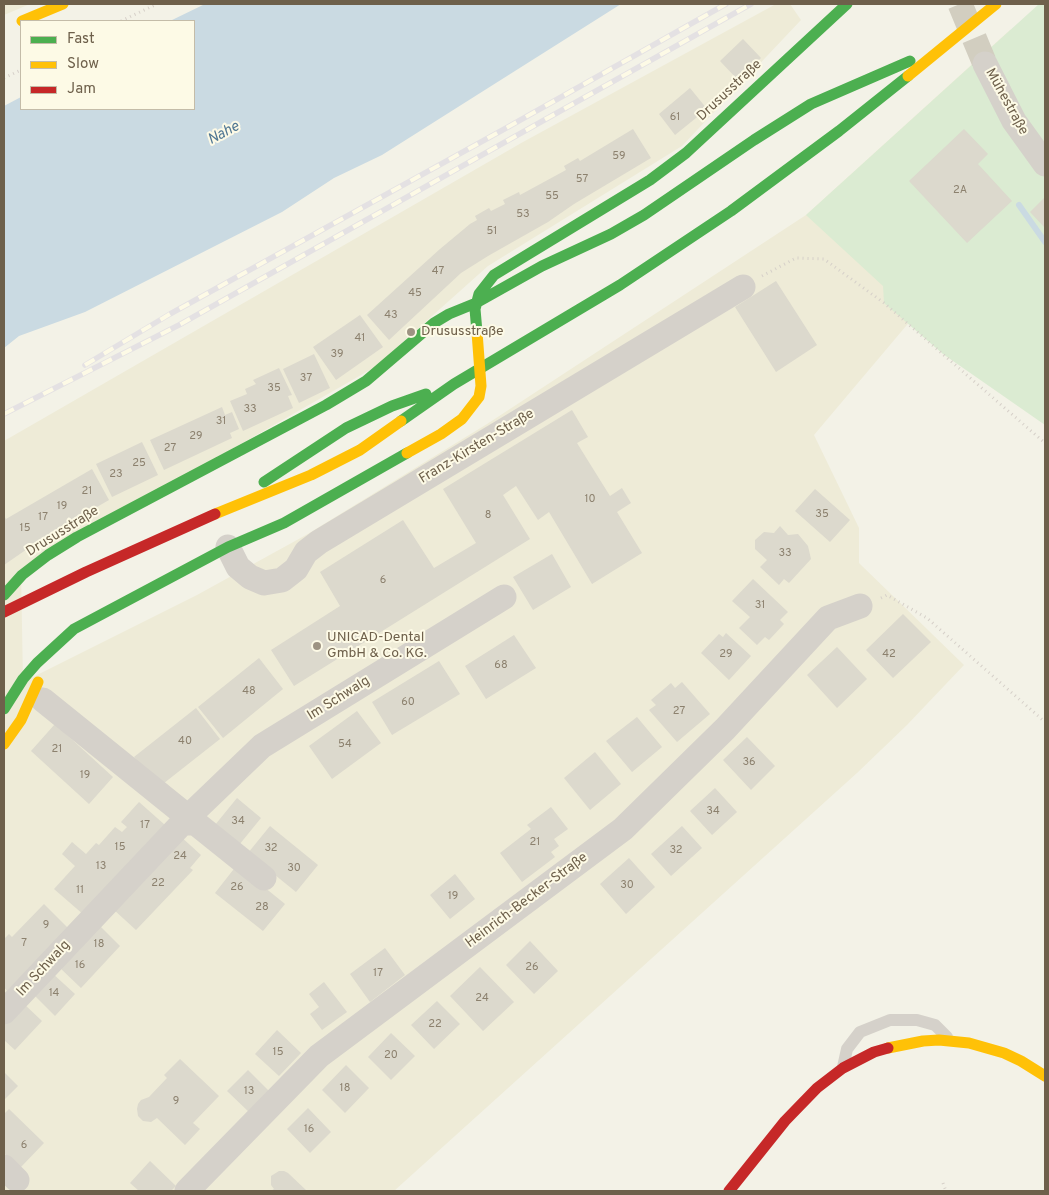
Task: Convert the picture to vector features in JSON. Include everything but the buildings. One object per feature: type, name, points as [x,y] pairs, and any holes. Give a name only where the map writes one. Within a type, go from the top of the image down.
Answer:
[{"type":"main road","points":[[26,20],[63,4]]},
{"type":"main road","name":"Drususstraße","points":[[4,595],[22,575],[48,555],[77,537],[326,405],[366,381],[434,323],[449,314],[476,303],[483,287],[494,275],[650,180],[686,153],[847,4]]},
{"type":"main road","points":[[4,612],[86,572],[215,514],[311,475],[360,450],[454,384],[524,344],[620,285],[732,210],[839,131],[996,4]]},
{"type":"main road","points":[[4,709],[23,679],[37,663],[74,629],[228,547],[284,522],[441,434],[462,419],[472,408],[481,386],[475,316],[476,303],[542,266],[611,234],[812,104],[943,46]]},
{"type":"main road","points":[[215,514],[346,428],[392,406],[454,384]]},
{"type":"main road","points":[[4,744],[21,720],[30,702],[47,655]]},
{"type":"main road","points":[[729,1191],[801,1102],[843,1068],[859,1059],[890,1047],[923,1041],[969,1043],[1004,1053],[1045,1076]]},
{"type":"street","name":"Mühestraße","points":[[985,64],[1014,121],[1045,164]]},
{"type":"street","name":"Franz-Kirsten-Straße","points":[[228,547],[238,566],[250,577],[264,583],[282,580],[296,569],[306,552],[319,542],[743,287]]},
{"type":"street","name":"Im Schwalg","points":[[4,1012],[188,820],[262,746],[504,598]]},
{"type":"street","name":"Heinrich-Becker-Straße","points":[[187,1191],[319,1056],[623,830],[725,729],[828,618],[860,606]]},
{"type":"street","points":[[43,700],[188,820],[264,878]]},
{"type":"lane","points":[[843,1068],[847,1049],[860,1032],[890,1020],[917,1020],[935,1025],[951,1041]]},
{"type":"path","points":[[123,20],[157,4]]},
{"type":"path","points":[[4,78],[20,70]]},
{"type":"path","points":[[743,287],[796,258],[824,259],[884,303],[1045,443]]},
{"type":"path","points":[[860,606],[887,595],[927,618],[1045,722]]},
{"type":"path","points":[[943,1183],[946,1191]]},
{"type":"shaded area","points":[[4,4],[30,4],[4,15]]},
{"type":"shaded area","points":[[776,4],[790,4],[801,20],[682,146],[488,266],[375,367],[21,570],[23,682],[197,595],[306,535],[487,424],[806,215],[1011,29],[917,313],[814,435],[859,528],[859,563],[964,665],[907,725],[857,773],[394,1191],[4,1191],[4,441],[523,142]]},
{"type":"green space","points":[[1039,4],[1045,4],[1045,425],[943,354],[884,303],[883,286],[806,215]]},
{"type":"water","name":"Nahe","points":[[205,4],[621,4],[382,155],[334,178],[282,212],[85,312],[19,336],[4,348],[4,106],[20,98],[20,110],[195,110],[195,20],[172,20]]},
{"type":"waterway","points":[[1019,205],[1045,242]]},
{"type":"tunnel","points":[[960,4],[985,64]]},
{"type":"railway","points":[[85,365],[170,314],[726,4]]},
{"type":"railway","points":[[4,414],[179,325],[751,4]]},
{"type":"traffic: fast","points":[[477,332],[475,309],[479,294],[494,275],[650,180],[686,153],[847,4]]},
{"type":"traffic: fast","points":[[476,303],[542,266],[611,234],[644,215],[754,140],[811,104],[910,61]]},
{"type":"traffic: fast","points":[[401,421],[454,384],[620,285],[731,211],[839,131],[908,76]]},
{"type":"traffic: fast","points":[[4,595],[22,575],[48,555],[77,537],[326,405],[366,381],[434,323],[449,314],[476,303]]},
{"type":"traffic: fast","points":[[264,482],[346,428],[392,406],[426,394]]},
{"type":"traffic: fast","points":[[4,709],[23,679],[37,663],[74,629],[228,547],[284,523],[407,453]]},
{"type":"traffic: slow","points":[[24,20],[63,4]]},
{"type":"traffic: slow","points":[[908,76],[996,4]]},
{"type":"traffic: slow","points":[[407,453],[441,434],[462,419],[479,397],[481,386],[477,332]]},
{"type":"traffic: slow","points":[[215,514],[311,475],[360,450],[401,421]]},
{"type":"traffic: slow","points":[[4,744],[21,720],[38,682]]},
{"type":"traffic: slow","points":[[888,1048],[939,1040],[969,1043],[1004,1053],[1045,1076]]},
{"type":"traffic: jam","points":[[4,612],[86,572],[215,514]]},
{"type":"traffic: jam","points":[[729,1191],[785,1121],[817,1088],[843,1068],[874,1052],[888,1048]]},
{"type":"place","name":"Drususstraße","points":[[411,332]]},
{"type":"place","name":"UNICAD-Dental GmbH & Co. KG.","points":[[317,646]]}]
